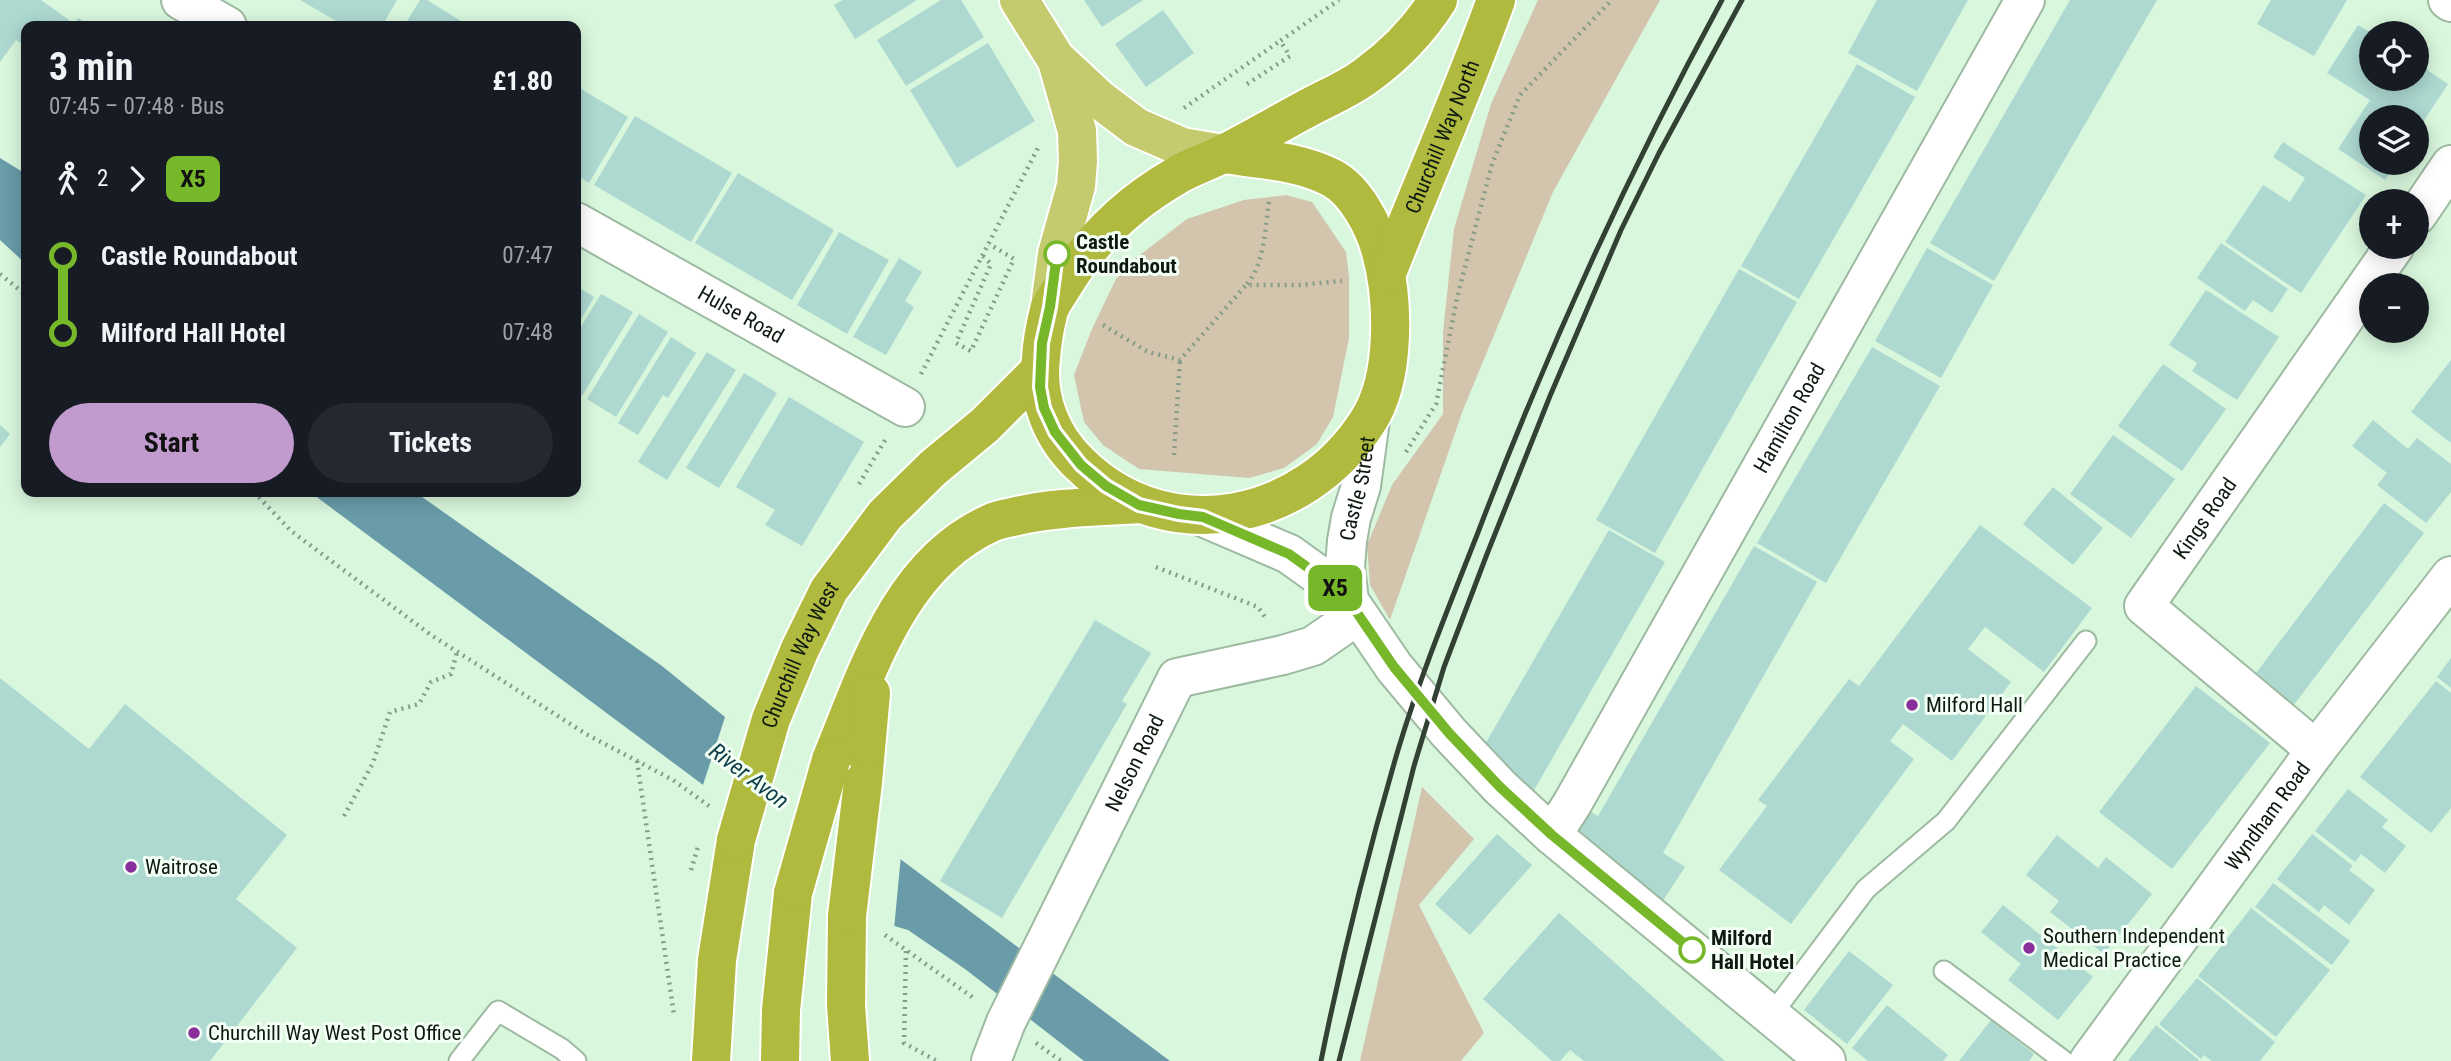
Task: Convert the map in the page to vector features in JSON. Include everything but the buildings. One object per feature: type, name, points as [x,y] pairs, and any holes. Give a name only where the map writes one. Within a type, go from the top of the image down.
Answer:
[{"type":"highway","points":[[1139,505],[1106,486],[1081,465],[1055,432],[1044,408],[1039,371],[1050,307],[1074,267],[1121,214],[1175,177],[1365,77],[1419,29],[1438,0]]},
{"type":"highway","name":"Churchill Way North","points":[[1387,273],[1422,182],[1467,80],[1496,0]]},
{"type":"highway","points":[[780,1061],[781,1010],[793,893],[831,760],[875,656],[917,581],[953,545],[993,522],[1043,510],[1139,505],[1203,517],[1235,512],[1283,497],[1333,465],[1370,420],[1386,377],[1391,313],[1387,273],[1377,239],[1357,203],[1335,179],[1287,163],[1223,154]]},
{"type":"highway","name":"Churchill Way West","points":[[712,1061],[727,826],[800,649],[829,590],[885,515],[933,468],[985,425],[1039,371]]},
{"type":"highway","points":[[850,1061],[846,1005],[847,916],[875,656]]},
{"type":"main road","points":[[1019,0],[1056,59],[1099,99],[1136,127],[1182,146],[1223,154]]},
{"type":"main road","points":[[1050,307],[1057,254],[1076,186],[1078,161],[1077,131],[1056,59]]},
{"type":"street","points":[[181,0],[218,21]]},
{"type":"street","name":"Hamilton Road","points":[[1552,835],[1572,804],[2025,0]]},
{"type":"street","points":[[2429,197],[2451,165]]},
{"type":"street","name":"Hulse Road","points":[[581,225],[905,407]]},
{"type":"street","name":"Kings Road","points":[[2316,750],[2144,606],[2386,259]]},
{"type":"street","name":"Castle Street","points":[[1353,608],[1345,567],[1347,541],[1361,486],[1370,420]]},
{"type":"street","name":"Castle Street","points":[[1203,517],[1289,554],[1321,577],[1353,608],[1394,667],[1449,733],[1500,787],[1552,835],[1826,1061]]},
{"type":"street","name":"Wyndham Road","points":[[2089,1061],[2316,750],[2451,576]]},
{"type":"street","name":"Nelson Road","points":[[991,1061],[1009,1017],[1177,678],[1313,646],[1353,608]]},
{"type":"lane","points":[[1772,1014],[1866,889],[1946,821],[2086,641]]},
{"type":"lane","points":[[1944,971],[2064,1061]]},
{"type":"lane","points":[[459,1061],[498,1011],[562,1049],[576,1061]]},
{"type":"path","points":[[1172,109],[1185,108],[1339,0]]},
{"type":"path","points":[[1457,298],[1492,163],[1520,95],[1612,0]]},
{"type":"path","points":[[1247,83],[1290,55],[1280,41]]},
{"type":"path","points":[[1174,455],[1180,360],[1256,273],[1264,243],[1269,201]]},
{"type":"path","points":[[983,256],[991,264],[956,343],[971,351],[1014,259],[989,244]]},
{"type":"path","points":[[0,274],[21,291]]},
{"type":"path","points":[[1246,285],[1299,285],[1342,281]]},
{"type":"path","points":[[1103,325],[1148,352],[1180,360]]},
{"type":"path","points":[[259,497],[291,531],[431,635],[586,734],[673,780],[727,826]]},
{"type":"path","points":[[1156,568],[1258,607],[1266,617],[1283,655]]},
{"type":"path","points":[[344,816],[373,763],[390,712],[419,704],[431,682],[450,674],[457,652]]},
{"type":"path","points":[[637,761],[674,1019]]},
{"type":"path","points":[[884,934],[1009,1017],[1061,1061]]},
{"type":"path","points":[[906,950],[904,1043],[937,1061]]},
{"type":"shaded area","points":[[1538,0],[1660,0],[1553,192],[1463,410],[1390,620],[1370,585],[1367,545],[1392,485],[1443,414],[1443,332],[1454,229],[1491,104]]},
{"type":"shaded area","points":[[1286,195],[1312,202],[1346,252],[1349,277],[1349,338],[1333,417],[1317,444],[1284,468],[1249,478],[1139,469],[1103,445],[1084,422],[1074,375],[1116,279],[1136,258],[1187,219],[1244,200]]},
{"type":"shaded area","points":[[1422,787],[1474,839],[1419,905],[1484,1033],[1461,1061],[1360,1061]]},
{"type":"water","points":[[0,158],[21,171],[21,259],[0,240]]},
{"type":"water","name":"River Avon","points":[[317,497],[422,497],[662,666],[903,861],[1170,1061],[1084,1061],[965,969],[908,930],[891,925]]},
{"type":"pier","points":[[726,714],[901,855],[894,929],[702,788]]},
{"type":"railway","points":[[1321,1061],[1376,827],[1398,750],[1435,642],[1560,330],[1654,131],[1722,0]]},
{"type":"railway","points":[[1339,1061],[1414,766],[1444,667],[1550,396],[1621,230],[1659,153],[1742,0]]},
{"type":"bus line","name":"X5","points":[[1057,254],[1039,371],[1044,408],[1067,450],[1106,486],[1139,505],[1203,517],[1289,554],[1321,577],[1349,601],[1394,667],[1449,733],[1500,787],[1552,835],[1692,950]]},
{"type":"place","name":"Castle Roundabout","points":[[1057,254]]},
{"type":"place","name":"Milford Hall","points":[[1912,705]]},
{"type":"place","name":"Waitrose","points":[[131,867]]},
{"type":"place","name":"Southern Independent Medical Practice","points":[[2029,948]]},
{"type":"place","name":"Milford Hall Hotel","points":[[1692,950]]},
{"type":"place","name":"Churchill Way West Post Office","points":[[194,1033]]}]
